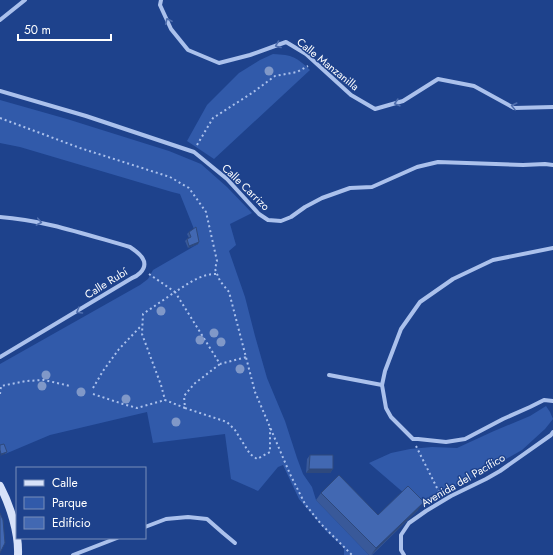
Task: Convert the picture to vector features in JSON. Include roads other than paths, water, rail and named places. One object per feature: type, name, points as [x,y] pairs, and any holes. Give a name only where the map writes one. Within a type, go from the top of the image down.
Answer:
[{"type":"street","points":[[0,20],[25,0]]},
{"type":"street","name":"Calle Manzanilla","points":[[161,0],[160,6],[171,29],[188,50],[219,63],[250,55],[286,42],[306,54],[351,95],[375,109],[403,101],[438,79],[474,86],[514,108],[553,107]]},
{"type":"street","name":"Calle Carrizo","points":[[0,91],[86,116],[194,152],[227,179],[259,214],[268,220],[281,221],[291,217],[305,207],[322,198],[350,188],[372,187],[417,167],[438,162],[553,165]]},
{"type":"street","name":"Calle Rubí","points":[[0,217],[15,218],[46,224],[130,247],[143,258],[144,266],[141,272],[132,278],[0,358]]},
{"type":"street","points":[[553,248],[493,260],[453,279],[420,302],[401,329],[385,371],[382,385],[386,408],[391,417],[413,440],[418,439],[446,442],[465,439],[544,400],[553,401]]},
{"type":"street","points":[[329,375],[382,385]]},
{"type":"street","name":"Avenida del Pacífico","points":[[404,555],[401,550],[401,535],[409,523],[426,510],[500,471],[553,432]]},
{"type":"street","points":[[0,486],[5,495],[16,537]]},
{"type":"street","points":[[146,527],[166,518],[188,517],[207,519],[235,543]]},
{"type":"street","points":[[16,539],[18,555]]},
{"type":"street","points":[[73,555],[114,539]]}]
